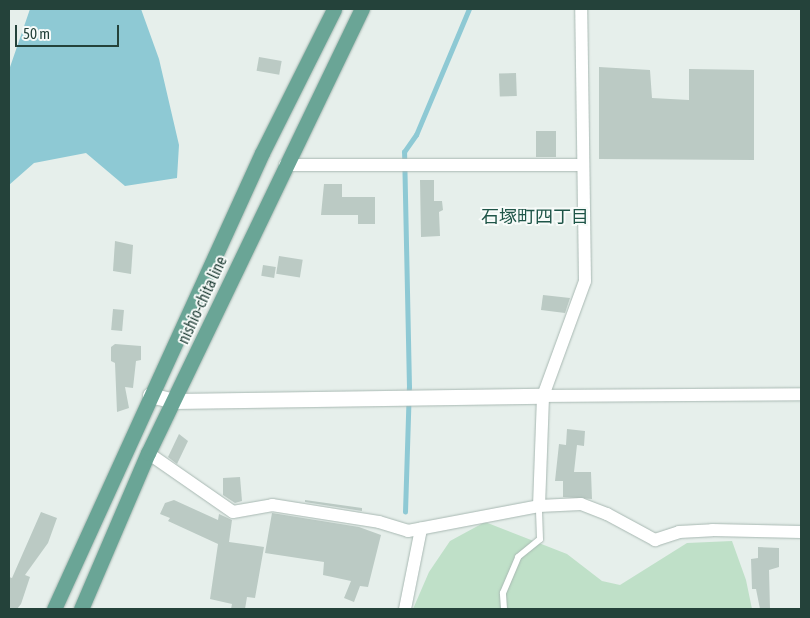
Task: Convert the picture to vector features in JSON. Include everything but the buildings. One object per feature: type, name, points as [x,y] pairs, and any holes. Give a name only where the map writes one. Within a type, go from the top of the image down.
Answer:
[{"type":"main road","name":"nishio-chita line","points":[[54,609],[262,153],[334,9]]},
{"type":"main road","name":"nishio-chita line","points":[[81,609],[148,453],[285,165],[362,9]]},
{"type":"street","points":[[539,506],[543,396],[585,281],[581,9]]},
{"type":"street","points":[[285,165],[582,165]]},
{"type":"street","points":[[150,395],[174,401],[801,394]]},
{"type":"street","points":[[148,453],[233,512],[272,505],[379,522],[408,531],[539,506],[581,504],[655,540],[679,532],[712,530],[801,532]]},
{"type":"street","points":[[405,609],[421,529]]},
{"type":"lane","points":[[504,609],[503,593],[518,557],[540,539],[539,506]]},
{"type":"green space","points":[[485,522],[567,554],[602,581],[620,585],[687,543],[732,541],[746,580],[752,609],[413,609],[429,572],[450,541]]},
{"type":"water","points":[[30,9],[141,9],[159,59],[179,145],[177,178],[125,186],[86,153],[34,163],[9,185],[9,70]]},
{"type":"waterway","points":[[405,512],[409,387],[404,152],[416,135],[469,9]]},
{"type":"district","name":"石塚町四丁目","points":[[535,217]]}]
